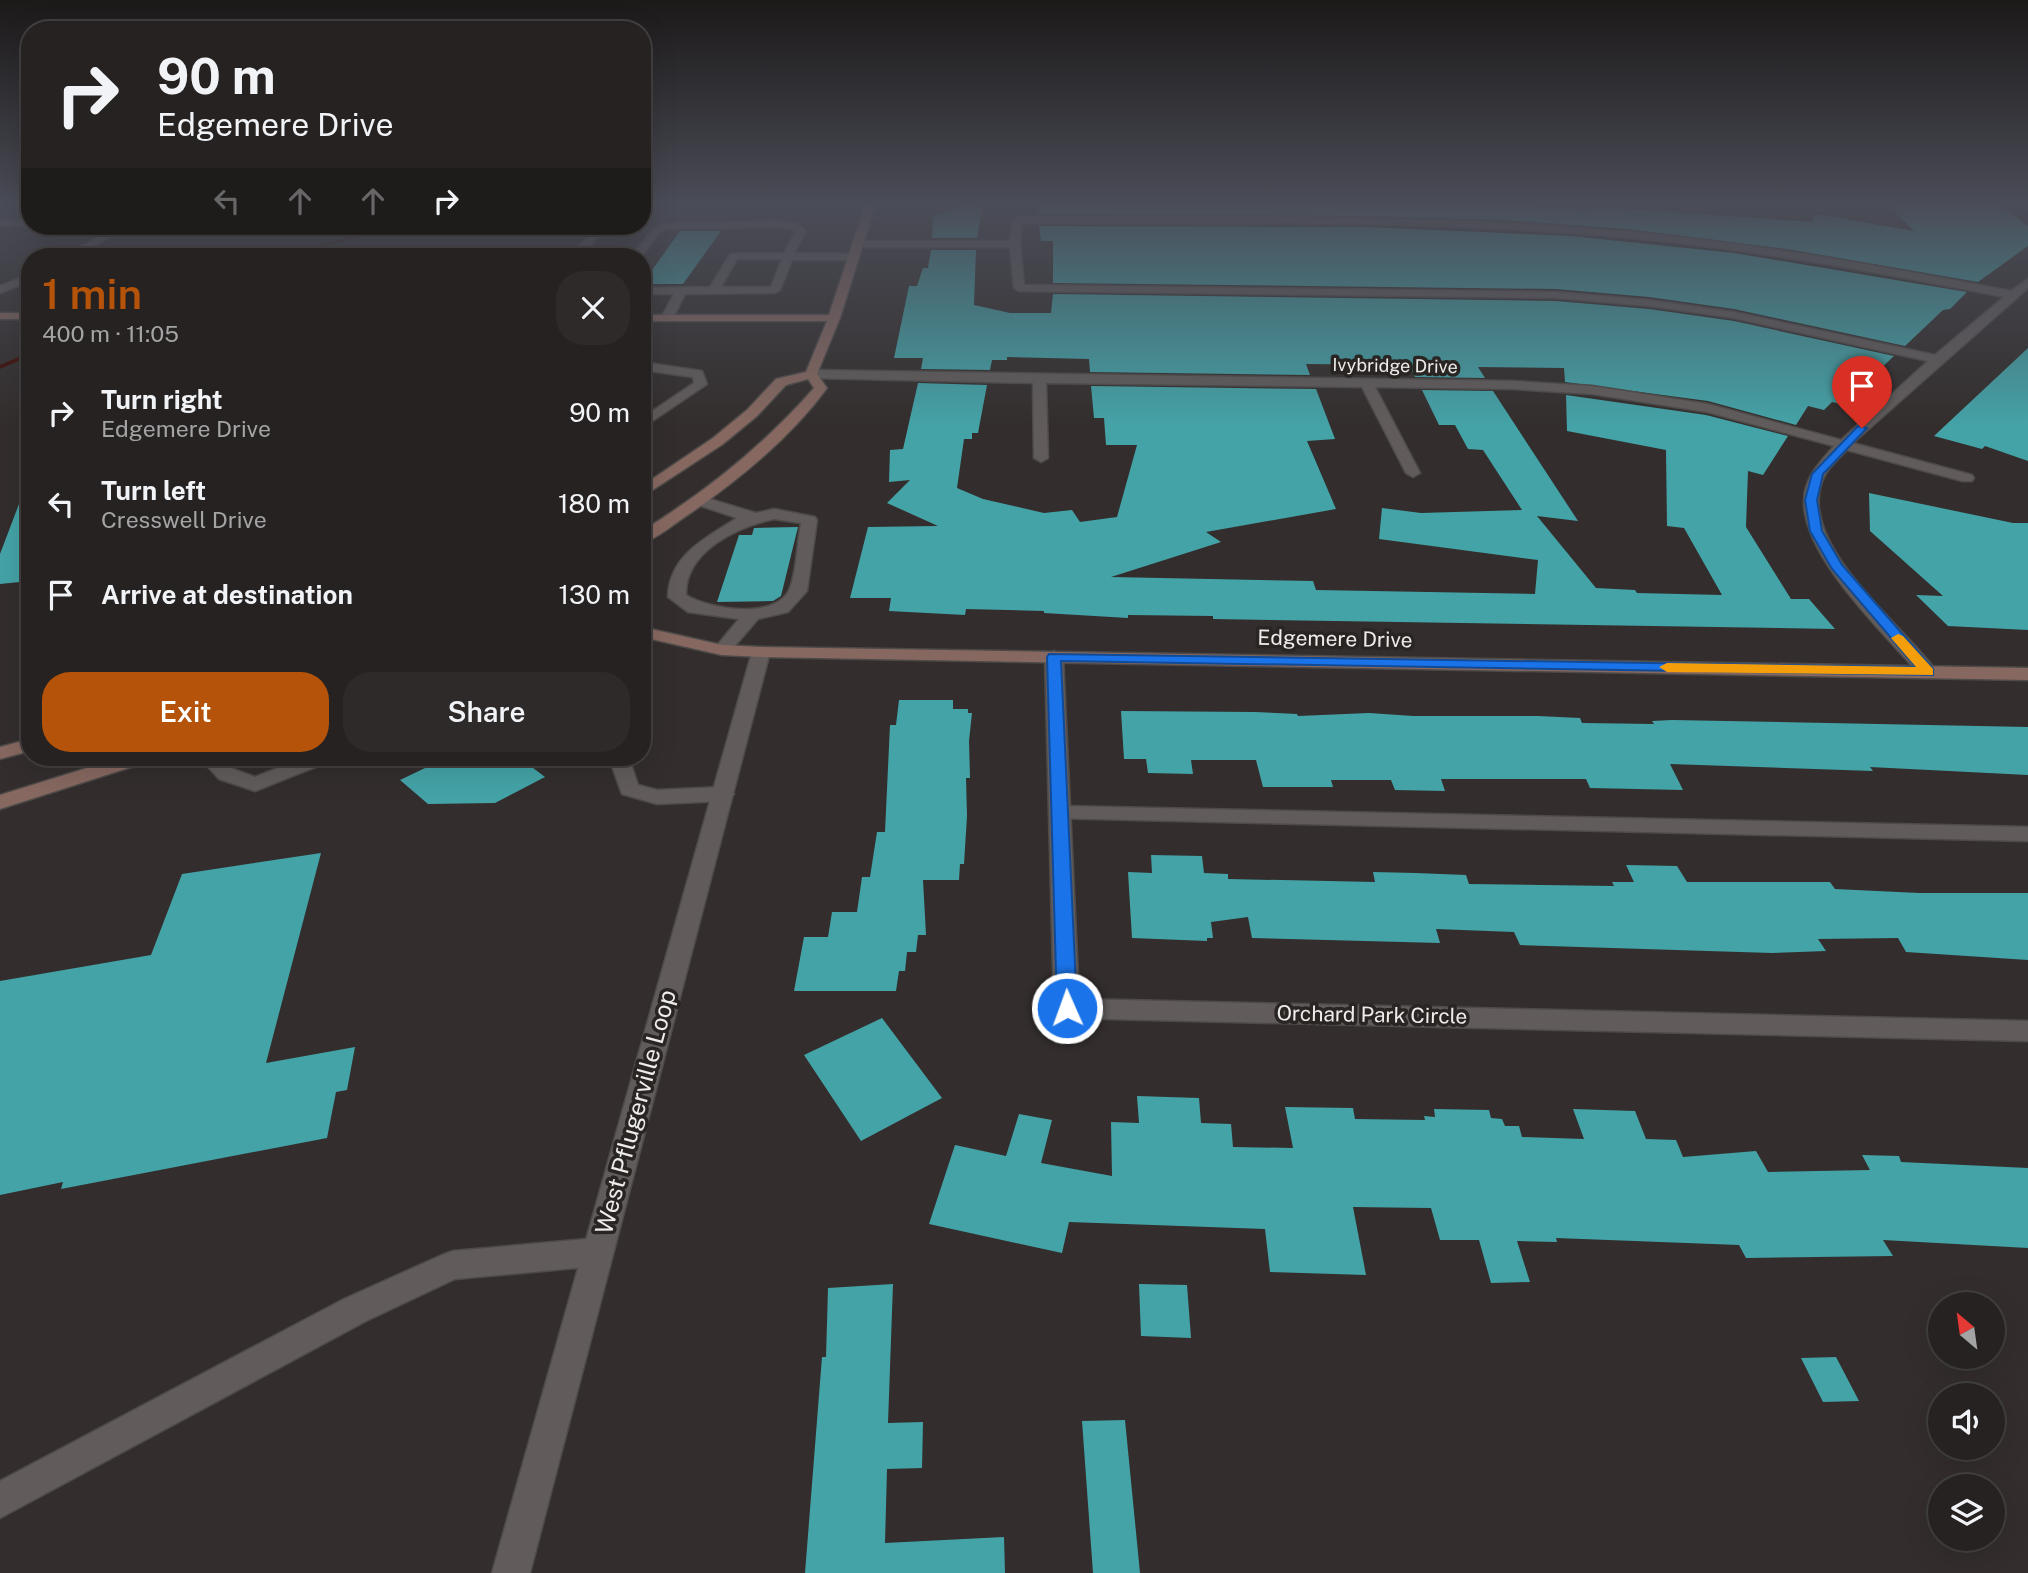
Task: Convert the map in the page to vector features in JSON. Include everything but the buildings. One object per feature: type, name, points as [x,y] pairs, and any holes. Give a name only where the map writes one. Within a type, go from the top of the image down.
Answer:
[{"type":"main road","points":[[811,374],[847,279]]},
{"type":"main road","points":[[0,316],[21,316]]},
{"type":"main road","points":[[651,318],[834,318]]},
{"type":"main road","points":[[651,487],[718,441],[752,413],[781,382],[811,374]]},
{"type":"main road","points":[[651,532],[700,501],[772,443],[821,388],[811,374]]},
{"type":"main road","name":"Edgemere Drive","points":[[651,634],[722,650],[761,652],[2028,674]]},
{"type":"main road","points":[[0,754],[21,748]]},
{"type":"main road","points":[[0,803],[115,766]]},
{"type":"street","points":[[713,291],[720,279]]},
{"type":"street","points":[[651,291],[775,290],[779,279]]},
{"type":"street","points":[[1018,279],[1019,288],[1556,295],[1649,303],[1734,315],[1938,359]]},
{"type":"street","points":[[1932,279],[2013,295]]},
{"type":"street","points":[[0,290],[21,281]]},
{"type":"street","points":[[1928,672],[1836,567],[1816,531],[1811,500],[1818,474],[1844,444],[2028,282]]},
{"type":"street","points":[[0,299],[18,290],[16,284]]},
{"type":"street","points":[[667,318],[681,291]]},
{"type":"street","points":[[651,367],[698,374],[701,384],[651,418]]},
{"type":"street","name":"Ivybridge Drive","points":[[811,374],[1513,385],[1592,390],[1708,408],[1967,478]]},
{"type":"street","points":[[1039,378],[1041,458]]},
{"type":"street","points":[[1366,383],[1413,473]]},
{"type":"street","points":[[700,501],[754,518]]},
{"type":"street","points":[[774,514],[809,520],[798,591],[782,608],[752,615],[694,608],[677,597],[677,582],[693,553],[743,521],[774,514]]},
{"type":"street","points":[[722,650],[752,615]]},
{"type":"street","name":"West Pflugerville Loop","points":[[514,1573],[761,652]]},
{"type":"street","name":"Orchard Park Circle","points":[[1054,657],[1067,1008],[2028,1031]]},
{"type":"street","points":[[218,766],[226,774],[256,784],[301,766]]},
{"type":"street","points":[[622,766],[629,789],[657,797],[723,794]]},
{"type":"street","points":[[1060,813],[2028,834]]},
{"type":"street","points":[[0,1500],[355,1310],[453,1265],[598,1252]]},
{"type":"waterway","points":[[0,367],[21,358]]},
{"type":"slow traffic","points":[[1667,667],[1928,672],[1898,638]]},
{"type":"route","points":[[1067,1008],[1054,657],[1928,672],[1836,567],[1816,531],[1811,500],[1818,474],[1862,428]]}]
